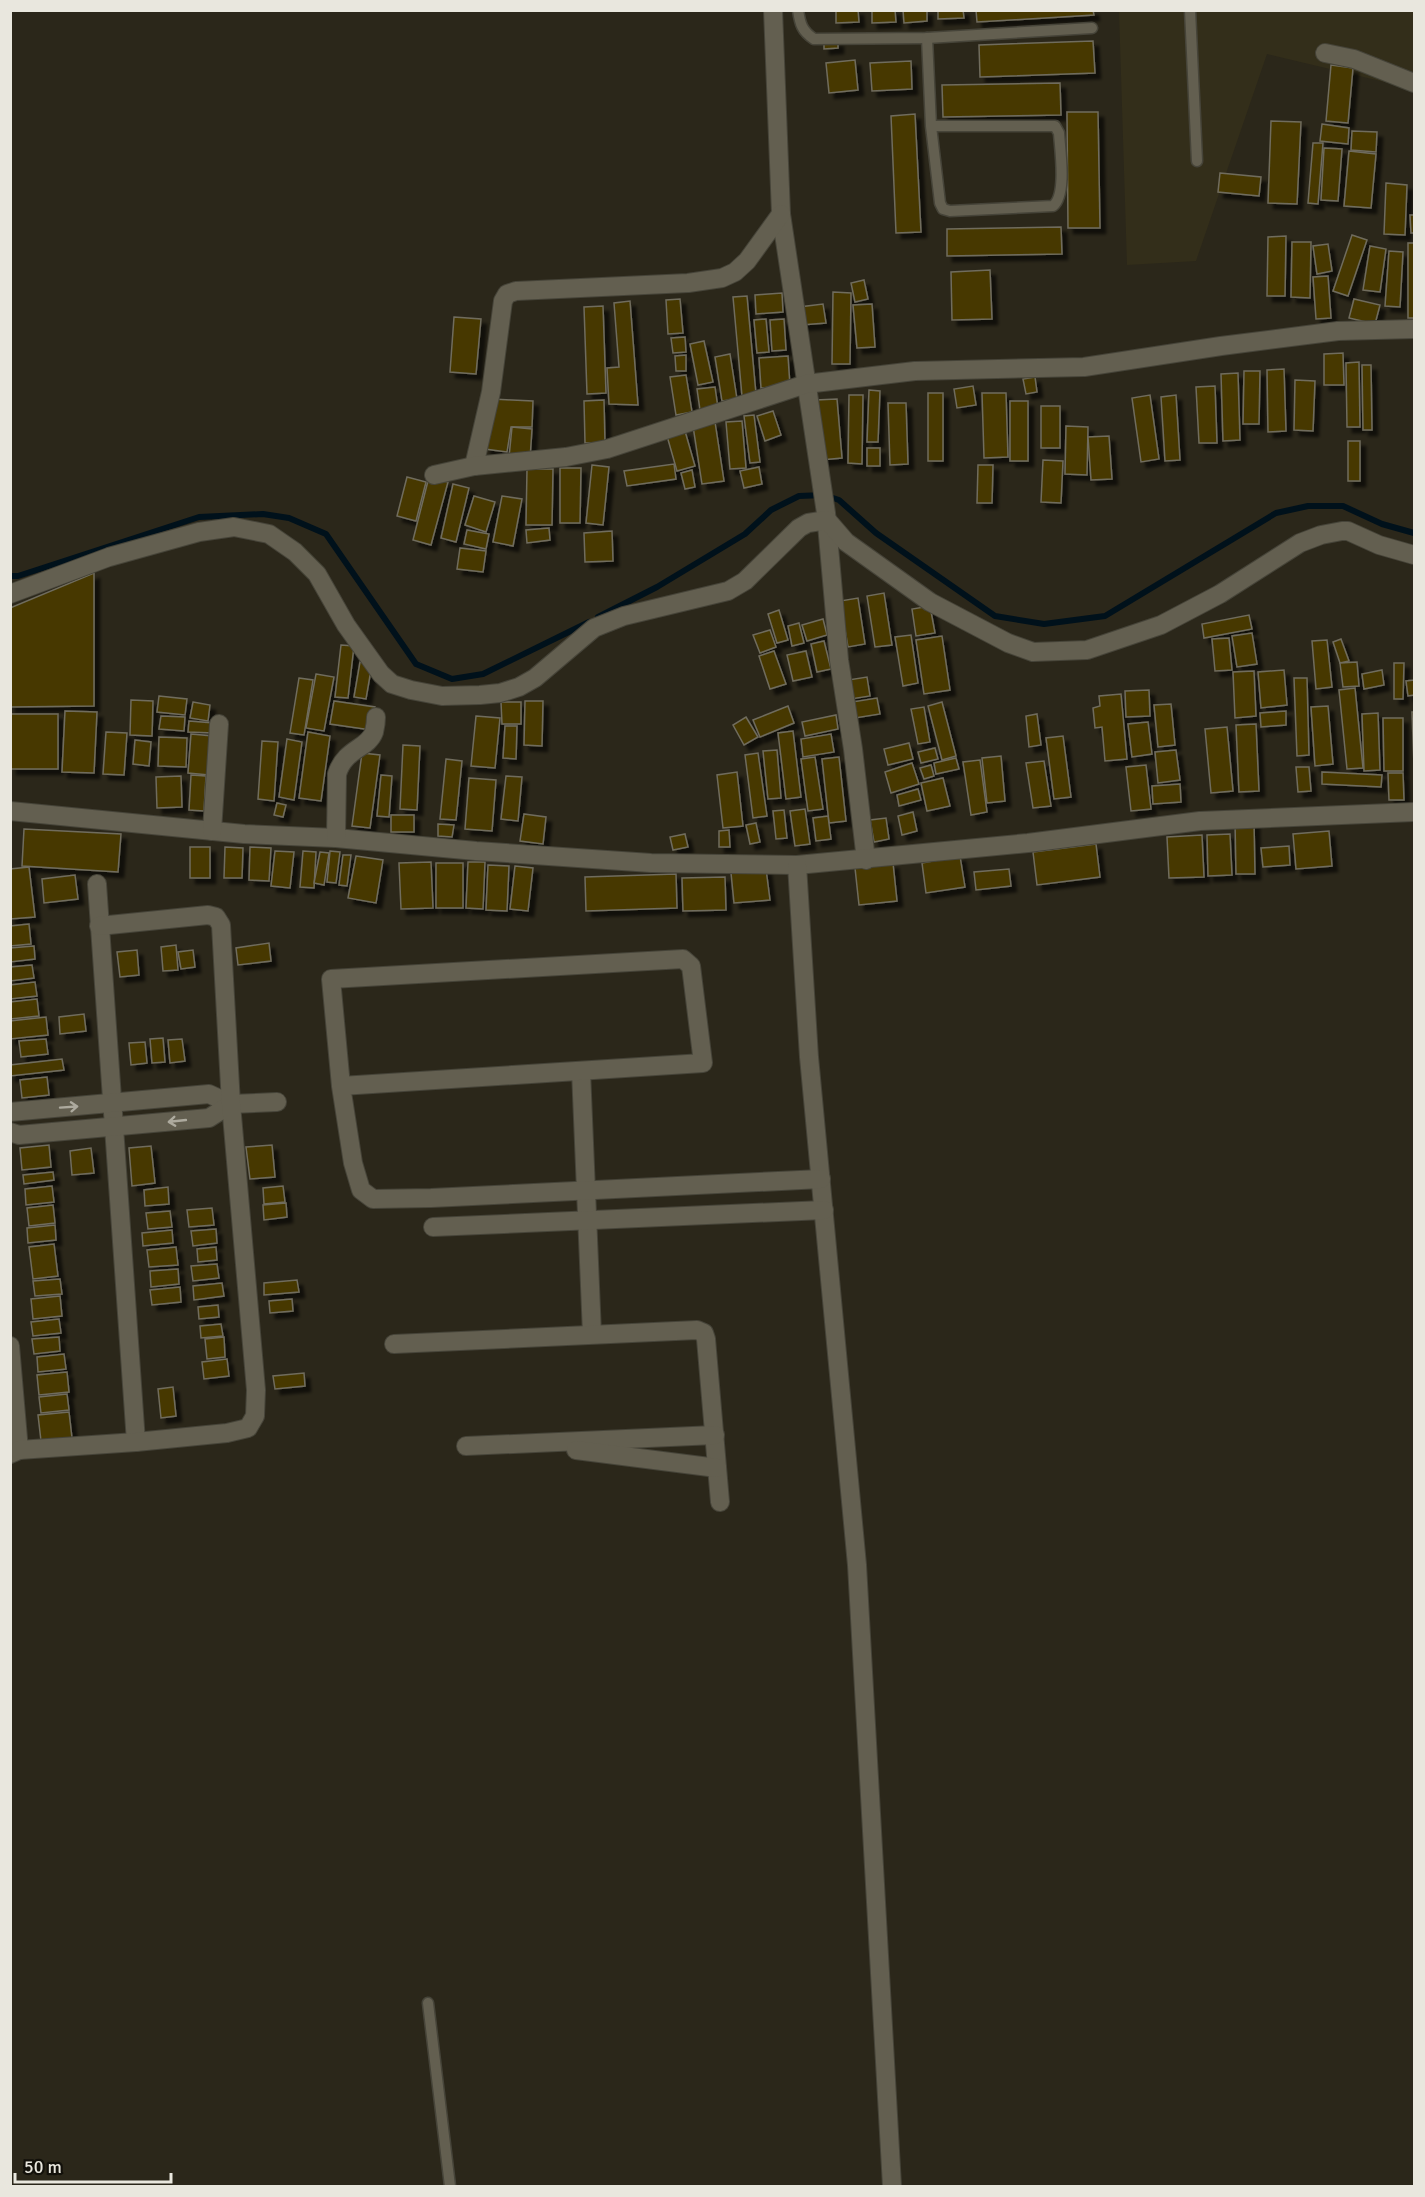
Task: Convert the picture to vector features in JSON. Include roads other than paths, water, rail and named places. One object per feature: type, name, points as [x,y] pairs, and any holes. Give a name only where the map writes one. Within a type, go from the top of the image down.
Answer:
[{"type":"street","points":[[773,10],[781,214],[826,517],[839,660],[853,749],[866,860]]},
{"type":"street","points":[[1324,53],[1354,59],[1414,83]]},
{"type":"street","points":[[474,466],[491,392],[503,301],[507,294],[516,291],[688,283],[722,278],[735,272],[747,261],[781,214]]},
{"type":"street","points":[[434,475],[474,466],[566,457],[607,449],[806,384],[915,371],[1084,367],[1210,347],[1338,331],[1414,329]]},
{"type":"street","points":[[826,517],[846,542],[930,602],[1008,643],[1033,652],[1087,650],[1161,625],[1220,594],[1300,543],[1321,535],[1348,531],[1379,545],[1414,555]]},
{"type":"street","points":[[10,594],[60,574],[156,543],[200,532],[234,527],[269,534],[296,552],[317,574],[346,625],[381,674],[392,684],[442,696],[490,694],[519,687],[535,678],[594,628],[624,616],[728,591],[745,581],[799,528],[826,517]]},
{"type":"street","points":[[336,838],[337,774],[340,764],[345,757],[369,740],[374,732],[376,717]]},
{"type":"street","points":[[212,831],[219,724]]},
{"type":"street","points":[[10,812],[212,831],[336,838],[476,851],[651,863],[797,865],[1028,843],[1200,821],[1414,812]]},
{"type":"street","points":[[797,865],[809,1057],[857,1566],[892,2187]]},
{"type":"street","points":[[97,884],[135,1442]]},
{"type":"street","points":[[11,1348],[15,1452],[227,1433],[248,1428],[255,1416],[256,1390],[231,1104],[221,925],[216,917],[208,915],[99,926]]},
{"type":"street","points":[[341,1086],[704,1063],[691,966],[683,958],[331,979],[341,1086],[353,1163],[361,1190],[373,1199],[821,1179]]},
{"type":"street","points":[[581,1071],[592,1334]]},
{"type":"street","points":[[10,1112],[210,1094],[231,1104]]},
{"type":"street","points":[[10,1132],[19,1135],[209,1118],[231,1104],[277,1101]]},
{"type":"street","points":[[433,1227],[824,1210]]},
{"type":"street","points":[[394,1344],[697,1330],[704,1333],[720,1502]]},
{"type":"street","points":[[466,1446],[715,1435]]},
{"type":"street","points":[[526,1443],[717,1468]]},
{"type":"lane","points":[[798,10],[800,24],[806,34],[814,39],[927,38],[1092,28]]},
{"type":"lane","points":[[1190,10],[1197,161]]},
{"type":"lane","points":[[927,38],[931,126],[940,203],[943,209],[951,211],[1053,206],[1058,202],[1061,190],[1059,133],[1055,126],[931,126]]},
{"type":"lane","points":[[429,2003],[450,2187]]},
{"type":"waterway","points":[[598,617],[657,587],[745,534],[771,510],[799,496],[824,495],[839,500],[876,533],[995,616],[1044,624],[1105,616],[1276,513],[1308,506],[1343,506],[1382,524],[1414,533]]},
{"type":"waterway","points":[[10,576],[18,576],[199,517],[263,514],[289,518],[326,534],[416,664],[452,679],[483,674],[589,622]]}]
